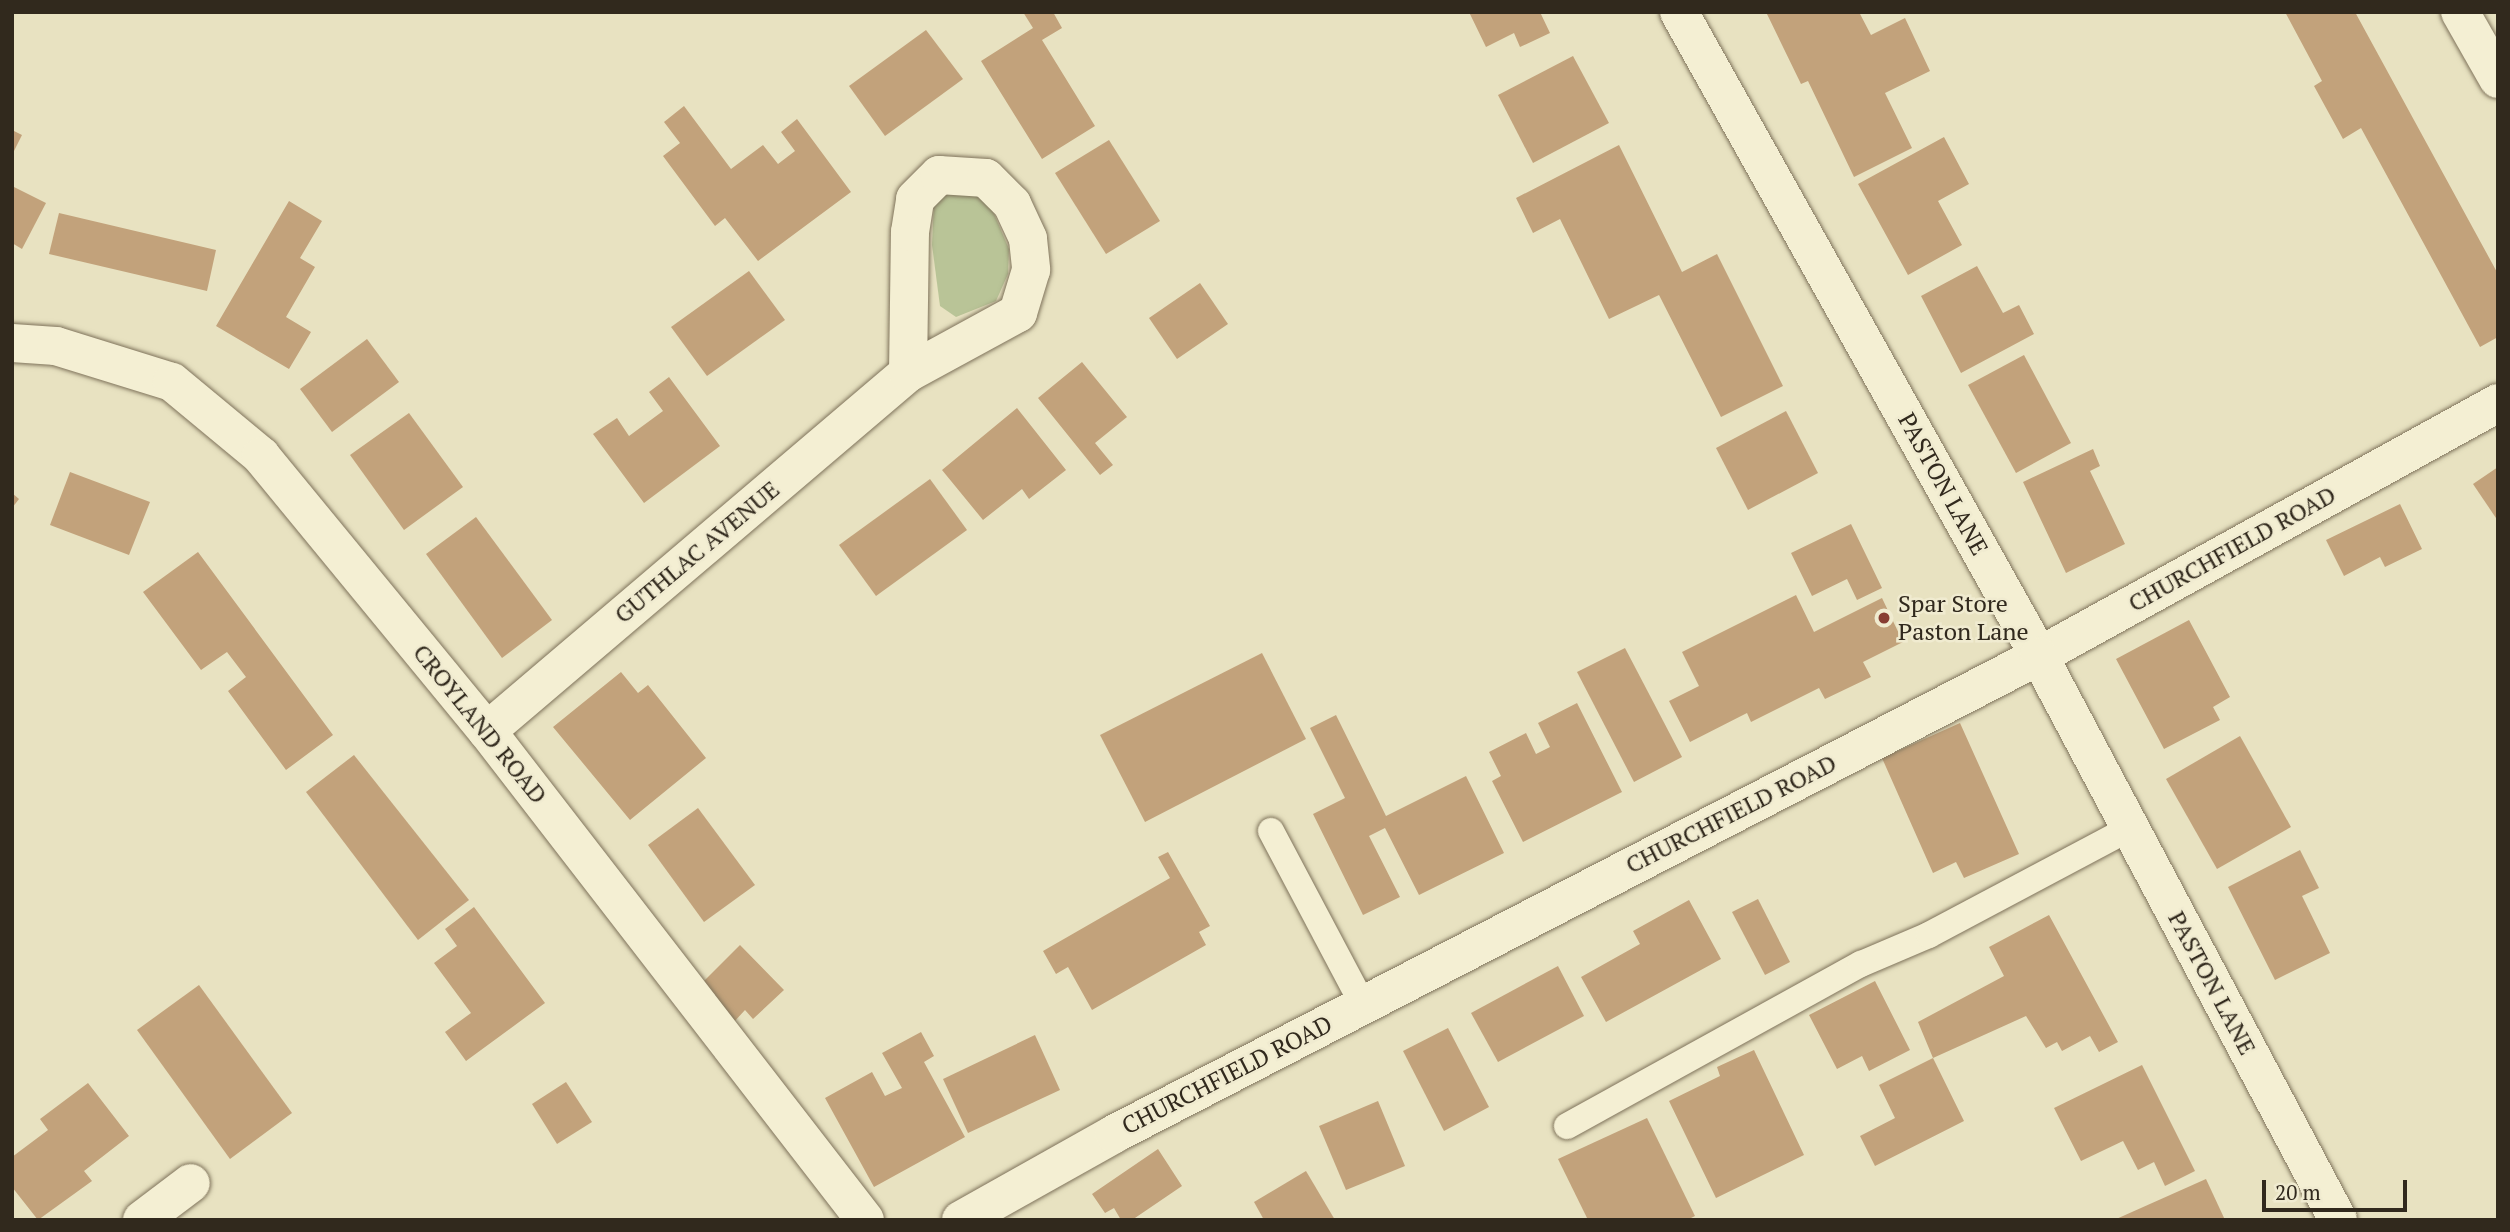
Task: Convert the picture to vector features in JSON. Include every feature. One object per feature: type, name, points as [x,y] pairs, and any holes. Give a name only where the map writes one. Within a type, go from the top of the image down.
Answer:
[{"type":"street","name":"PASTON LANE","points":[[1679,12],[2039,656],[2338,1220]]},
{"type":"street","points":[[2460,12],[2498,79]]},
{"type":"street","name":"GUTHLAC AVENUE","points":[[487,731],[908,373],[1018,313],[1031,270],[1028,239],[1013,204],[986,178],[939,175],[915,199],[910,232],[908,373]]},
{"type":"street","name":"CROYLAND ROAD","points":[[12,343],[56,346],[173,382],[261,456],[487,731],[865,1220]]},
{"type":"street","name":"CHURCHFIELD ROAD","points":[[961,1220],[1114,1133],[2039,656],[2498,403]]},
{"type":"street","points":[[142,1220],[191,1183]]},
{"type":"lane","points":[[1567,1126],[1861,964],[1929,935],[2130,828]]},
{"type":"lane","points":[[1271,831],[1363,1005]]},
{"type":"green space","points":[[971,187],[992,209],[1009,249],[1008,274],[996,301],[956,317],[940,306],[932,245],[934,202],[952,188]]},
{"type":"building","points":[[1023,12],[1053,12],[1062,28],[1042,40],[1095,126],[1042,159],[981,61],[1033,28]]},
{"type":"building","points":[[1469,12],[1540,12],[1550,33],[1520,47],[1514,33],[1486,47]]},
{"type":"building","points":[[1766,12],[1859,12],[1871,35],[1905,18],[1930,71],[1885,93],[1912,148],[1854,177],[1808,81],[1801,84]]},
{"type":"building","points":[[2285,12],[2355,12],[2498,274],[2498,337],[2480,347],[2361,128],[2343,139],[2314,86],[2322,81]]},
{"type":"building","points":[[926,30],[963,79],[885,136],[849,86]]},
{"type":"building","points":[[1573,56],[1609,123],[1533,163],[1498,95]]},
{"type":"building","points":[[684,106],[731,169],[763,145],[778,164],[795,151],[781,132],[797,119],[851,192],[758,261],[725,218],[715,226],[663,156],[680,143],[664,122]]},
{"type":"building","points":[[12,130],[22,135],[12,155]]},
{"type":"building","points":[[1944,137],[1969,184],[1938,201],[1962,245],[1908,275],[1858,184]]},
{"type":"building","points":[[1109,140],[1160,221],[1106,254],[1055,173]]},
{"type":"building","points":[[1619,145],[1682,272],[1717,254],[1783,386],[1721,417],[1659,295],[1609,319],[1560,219],[1533,233],[1516,198]]},
{"type":"building","points":[[12,186],[46,203],[22,249],[12,243]]},
{"type":"building","points":[[289,201],[322,221],[300,258],[315,267],[286,317],[311,332],[289,369],[216,326]]},
{"type":"building","points":[[59,213],[216,250],[207,291],[49,254]]},
{"type":"building","points":[[1977,266],[2003,313],[2019,305],[2034,334],[1961,373],[1921,296]]},
{"type":"building","points":[[749,271],[785,320],[707,376],[671,327]]},
{"type":"building","points":[[1200,283],[1228,324],[1177,359],[1149,318]]},
{"type":"building","points":[[367,339],[399,382],[332,432],[300,389]]},
{"type":"building","points":[[2024,355],[2071,443],[2016,473],[1968,385]]},
{"type":"building","points":[[1082,362],[1127,417],[1095,443],[1113,465],[1100,475],[1038,398]]},
{"type":"building","points":[[669,377],[720,446],[644,503],[593,434],[617,418],[629,436],[663,411],[649,392]]},
{"type":"building","points":[[1017,408],[1066,470],[1029,499],[1022,489],[983,520],[942,470]]},
{"type":"building","points":[[1786,411],[1818,473],[1748,510],[1716,448]]},
{"type":"building","points":[[409,413],[463,487],[404,530],[350,455]]},
{"type":"building","points":[[2093,449],[2100,466],[2090,471],[2125,544],[2066,573],[2023,482]]},
{"type":"building","points":[[2498,467],[2498,521],[2473,484]]},
{"type":"building","points":[[70,472],[150,502],[129,555],[50,525]]},
{"type":"building","points":[[930,479],[967,530],[876,596],[839,545]]},
{"type":"building","points":[[12,493],[19,499],[12,508]]},
{"type":"building","points":[[2400,504],[2422,549],[2385,567],[2380,557],[2344,576],[2326,540]]},
{"type":"building","points":[[476,517],[552,620],[502,658],[426,554]]},
{"type":"building","points":[[1851,524],[1882,588],[1857,600],[1847,579],[1812,596],[1791,553]]},
{"type":"building","points":[[198,552],[333,735],[286,770],[228,691],[246,677],[227,652],[201,670],[143,592]]},
{"type":"building","points":[[1796,595],[1814,632],[1882,598],[1903,642],[1863,662],[1871,677],[1825,699],[1819,688],[1751,722],[1747,713],[1690,742],[1669,701],[1699,686],[1682,652]]},
{"type":"building","points":[[2189,620],[2230,697],[2213,707],[2220,720],[2164,749],[2116,659]]},
{"type":"building","points":[[1625,648],[1682,757],[1634,782],[1577,672]]},
{"type":"building","points":[[1262,653],[1306,739],[1145,822],[1100,735]]},
{"type":"building","points":[[621,672],[638,693],[648,685],[706,758],[630,820],[553,727]]},
{"type":"building","points":[[1577,703],[1622,792],[1523,842],[1492,781],[1501,776],[1489,752],[1526,733],[1536,754],[1550,747],[1538,723]]},
{"type":"building","points":[[1336,715],[1386,816],[1466,776],[1504,853],[1419,895],[1385,828],[1369,836],[1400,897],[1363,915],[1313,814],[1345,798],[1310,728]]},
{"type":"building","points":[[1960,723],[2019,854],[1964,878],[1956,862],[1933,873],[1882,758]]},
{"type":"building","points":[[2240,736],[2291,827],[2217,869],[2166,779]]},
{"type":"building","points":[[354,755],[469,900],[418,940],[306,792]]},
{"type":"building","points":[[698,808],[755,885],[704,922],[648,845]]},
{"type":"building","points":[[2300,850],[2319,888],[2302,896],[2330,953],[2275,980],[2228,887]]},
{"type":"building","points":[[1168,852],[1210,926],[1199,932],[1206,945],[1092,1010],[1068,967],[1056,974],[1043,951],[1170,878],[1158,857]]},
{"type":"building","points":[[1758,899],[1790,962],[1765,975],[1732,912]]},
{"type":"building","points":[[1689,900],[1721,959],[1606,1022],[1581,977],[1640,944],[1633,931]]},
{"type":"building","points":[[474,907],[545,1003],[466,1061],[445,1032],[471,1013],[434,963],[457,946],[445,929]]},
{"type":"building","points":[[2049,915],[2118,1042],[2099,1052],[2090,1036],[2062,1051],[2057,1042],[2046,1048],[2026,1016],[1933,1058],[1918,1022],[2004,976],[1989,947]]},
{"type":"building","points":[[740,945],[784,990],[753,1019],[745,1010],[733,1023],[698,987]]},
{"type":"building","points":[[1558,966],[1584,1016],[1498,1062],[1471,1013]]},
{"type":"building","points":[[1875,981],[1910,1050],[1869,1071],[1862,1056],[1837,1069],[1809,1015]]},
{"type":"building","points":[[199,985],[292,1113],[230,1159],[137,1030]]},
{"type":"building","points":[[1448,1028],[1489,1107],[1444,1131],[1403,1051]]},
{"type":"building","points":[[921,1032],[934,1056],[924,1062],[965,1137],[874,1187],[825,1098],[872,1072],[885,1096],[902,1088],[882,1053]]},
{"type":"building","points":[[1035,1035],[1060,1090],[968,1133],[943,1079]]},
{"type":"building","points":[[1754,1050],[1804,1155],[1716,1198],[1669,1101],[1720,1076],[1717,1067]]},
{"type":"building","points":[[1933,1058],[1964,1121],[1875,1166],[1860,1136],[1895,1118],[1879,1085]]},
{"type":"building","points":[[2142,1065],[2195,1171],[2165,1186],[2154,1162],[2138,1170],[2123,1141],[2081,1161],[2054,1108]]},
{"type":"building","points":[[566,1082],[592,1122],[557,1144],[532,1104]]},
{"type":"building","points":[[88,1083],[129,1136],[84,1171],[92,1181],[38,1220],[12,1187],[12,1157],[48,1130],[40,1119]]},
{"type":"building","points":[[1378,1101],[1405,1166],[1346,1190],[1319,1126]]},
{"type":"building","points":[[1647,1118],[1695,1216],[1687,1220],[1588,1220],[1558,1159]]},
{"type":"building","points":[[1158,1149],[1182,1186],[1132,1220],[1121,1220],[1114,1208],[1105,1213],[1092,1194]]},
{"type":"building","points":[[1306,1171],[1335,1220],[1264,1220],[1254,1202]]},
{"type":"building","points":[[2206,1179],[2225,1220],[2114,1220]]},
{"type":"place","name":"Spar Store Paston Lane","points":[[1884,618]]}]
